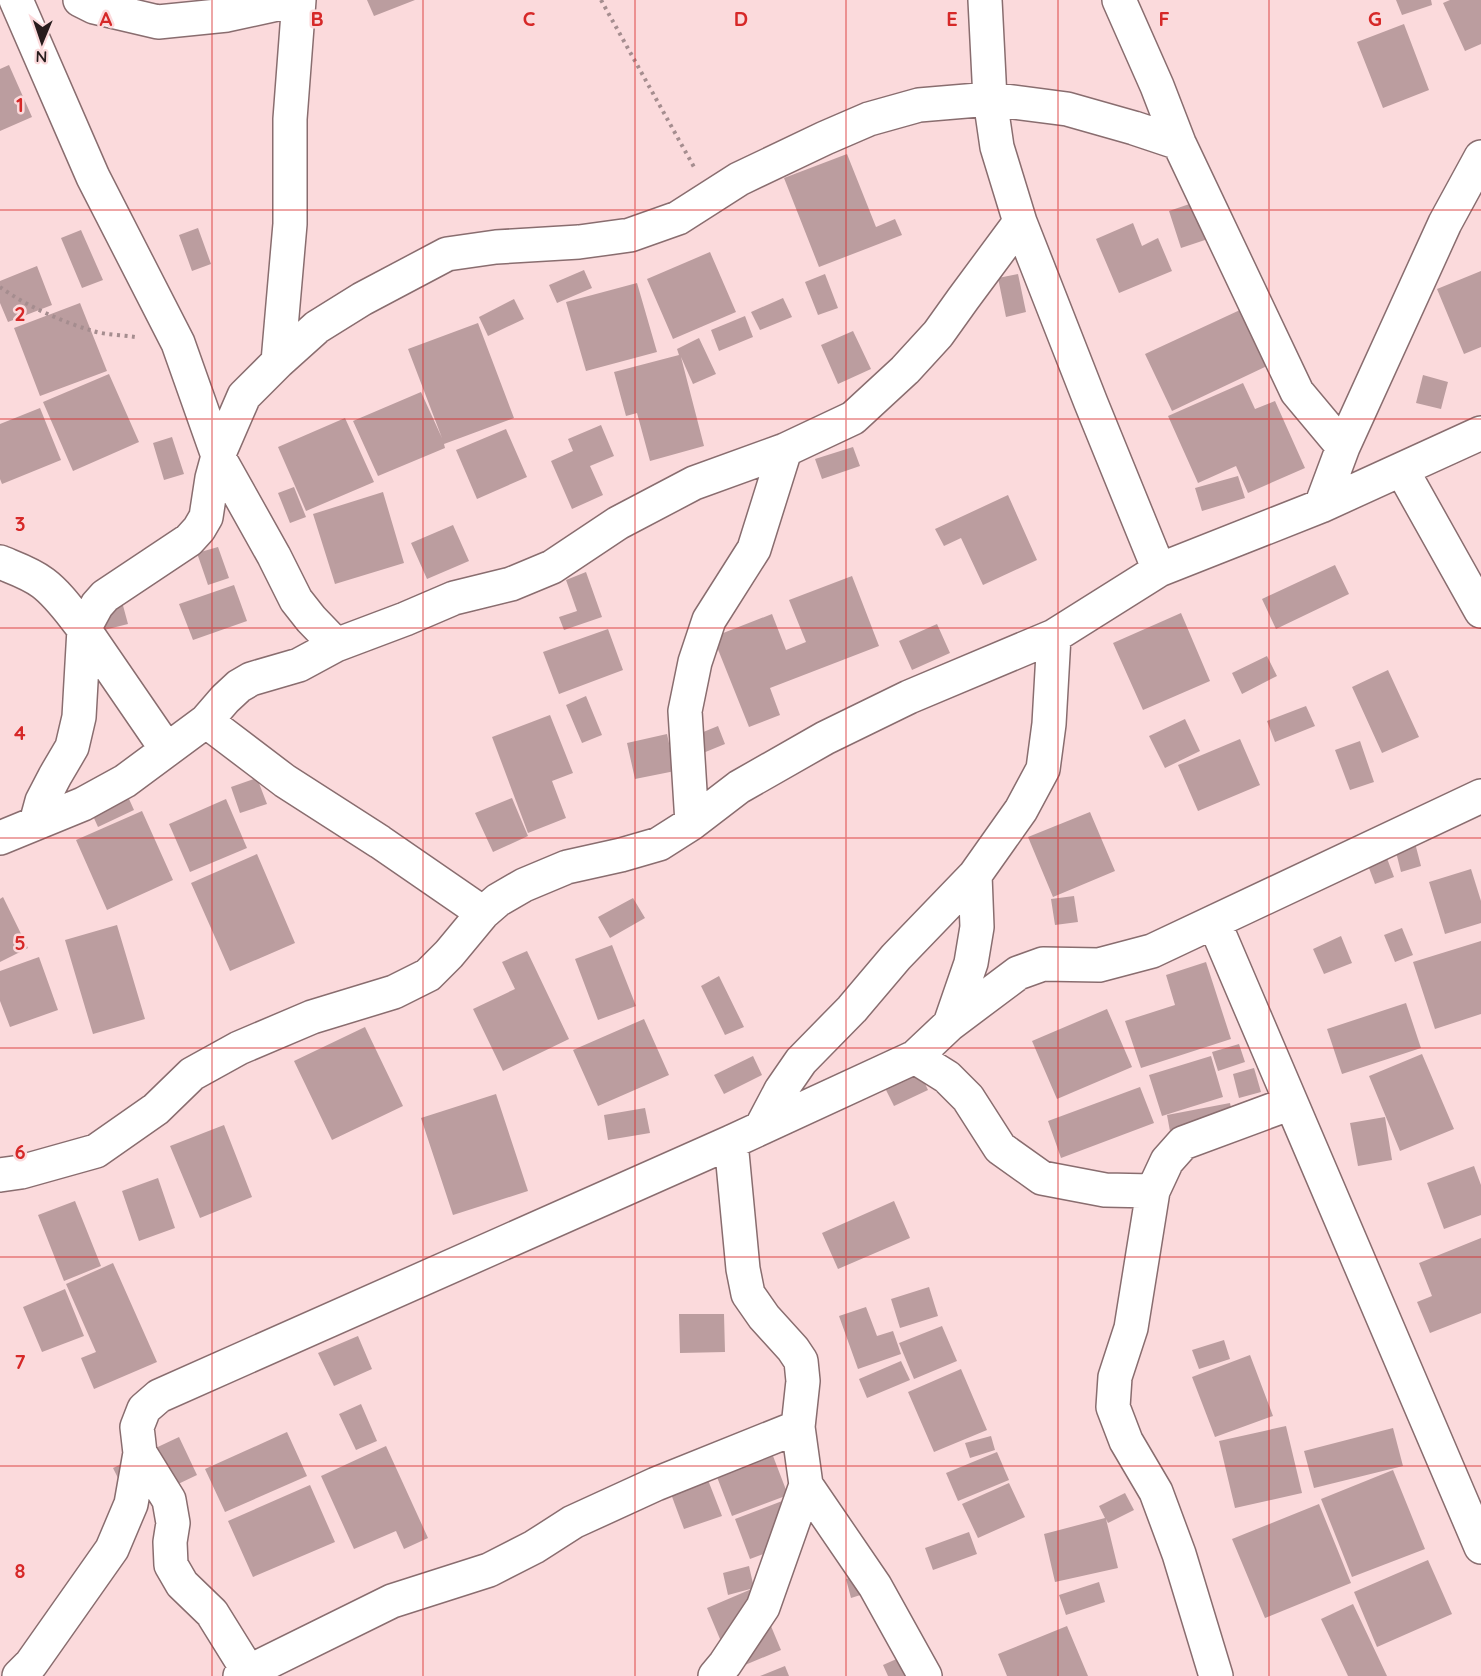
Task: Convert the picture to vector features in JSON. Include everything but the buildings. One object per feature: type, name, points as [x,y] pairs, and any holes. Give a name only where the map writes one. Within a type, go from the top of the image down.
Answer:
[{"type":"street","points":[[16,0],[93,177],[177,343],[218,456],[296,600],[336,645]]},
{"type":"street","points":[[80,0],[94,7],[158,22],[227,15],[298,0],[291,119],[290,224],[278,362]]},
{"type":"street","points":[[985,0],[990,99],[997,147],[1020,222],[1159,570]]},
{"type":"street","points":[[1119,0],[1179,143],[1297,392],[1343,447]]},
{"type":"street","points":[[36,822],[42,801],[72,747],[79,717],[84,629],[97,605],[105,596],[189,540],[199,529],[206,517],[218,456],[244,396],[317,327],[362,299],[447,254],[496,246],[579,242],[630,235],[678,218],[739,179],[825,138],[870,119],[918,105],[990,99],[1067,110],[1179,143]]},
{"type":"street","points":[[1321,506],[1343,447],[1445,223],[1481,157]]},
{"type":"street","points":[[0,838],[83,804],[125,781],[206,722],[225,699],[251,679],[299,665],[336,645],[454,598],[511,584],[552,567],[618,523],[694,483],[784,450],[853,418],[905,370],[938,334],[1020,222]]},
{"type":"street","points":[[0,1175],[21,1172],[96,1152],[156,1110],[192,1074],[239,1048],[312,1017],[394,992],[428,975],[483,913],[498,900],[524,885],[567,867],[659,844],[692,823],[739,787],[825,738],[909,697],[1054,636],[1159,570],[1321,506],[1481,433]]},
{"type":"street","points":[[692,823],[685,711],[694,662],[709,620],[754,549],[784,450]]},
{"type":"street","points":[[1402,470],[1481,610]]},
{"type":"street","points":[[0,562],[43,582],[58,596],[84,629],[167,750]]},
{"type":"street","points":[[761,1128],[781,1090],[801,1061],[975,875],[1021,810],[1043,769],[1049,724],[1054,636]]},
{"type":"street","points":[[206,722],[285,781],[380,842],[483,913]]},
{"type":"street","points":[[19,1676],[31,1664],[112,1550],[131,1504],[140,1454],[137,1427],[144,1409],[159,1396],[731,1143],[915,1057],[950,1024],[1018,973],[1029,968],[1043,964],[1099,965],[1152,951],[1481,796]]},
{"type":"street","points":[[950,1024],[971,963],[977,927],[975,875]]},
{"type":"street","points":[[1214,922],[1481,1547]]},
{"type":"street","points":[[915,1057],[947,1077],[968,1098],[1000,1148],[1042,1178],[1105,1190],[1153,1191]]},
{"type":"street","points":[[1216,1676],[1179,1554],[1156,1492],[1126,1441],[1113,1407],[1115,1377],[1131,1328],[1153,1191],[1167,1161],[1183,1143],[1291,1103]]},
{"type":"street","points":[[731,1143],[743,1269],[748,1294],[801,1361],[803,1381],[798,1427],[806,1485],[876,1586],[925,1676]]},
{"type":"street","points":[[140,1454],[169,1500],[173,1523],[170,1542],[171,1565],[182,1584],[212,1613],[244,1674],[392,1601],[489,1570],[534,1547],[573,1522],[656,1484],[798,1427]]},
{"type":"street","points":[[715,1676],[763,1607],[806,1485]]},
{"type":"path","points":[[601,0],[711,197]]},
{"type":"path","points":[[0,287],[13,297],[95,332],[177,343]]}]
